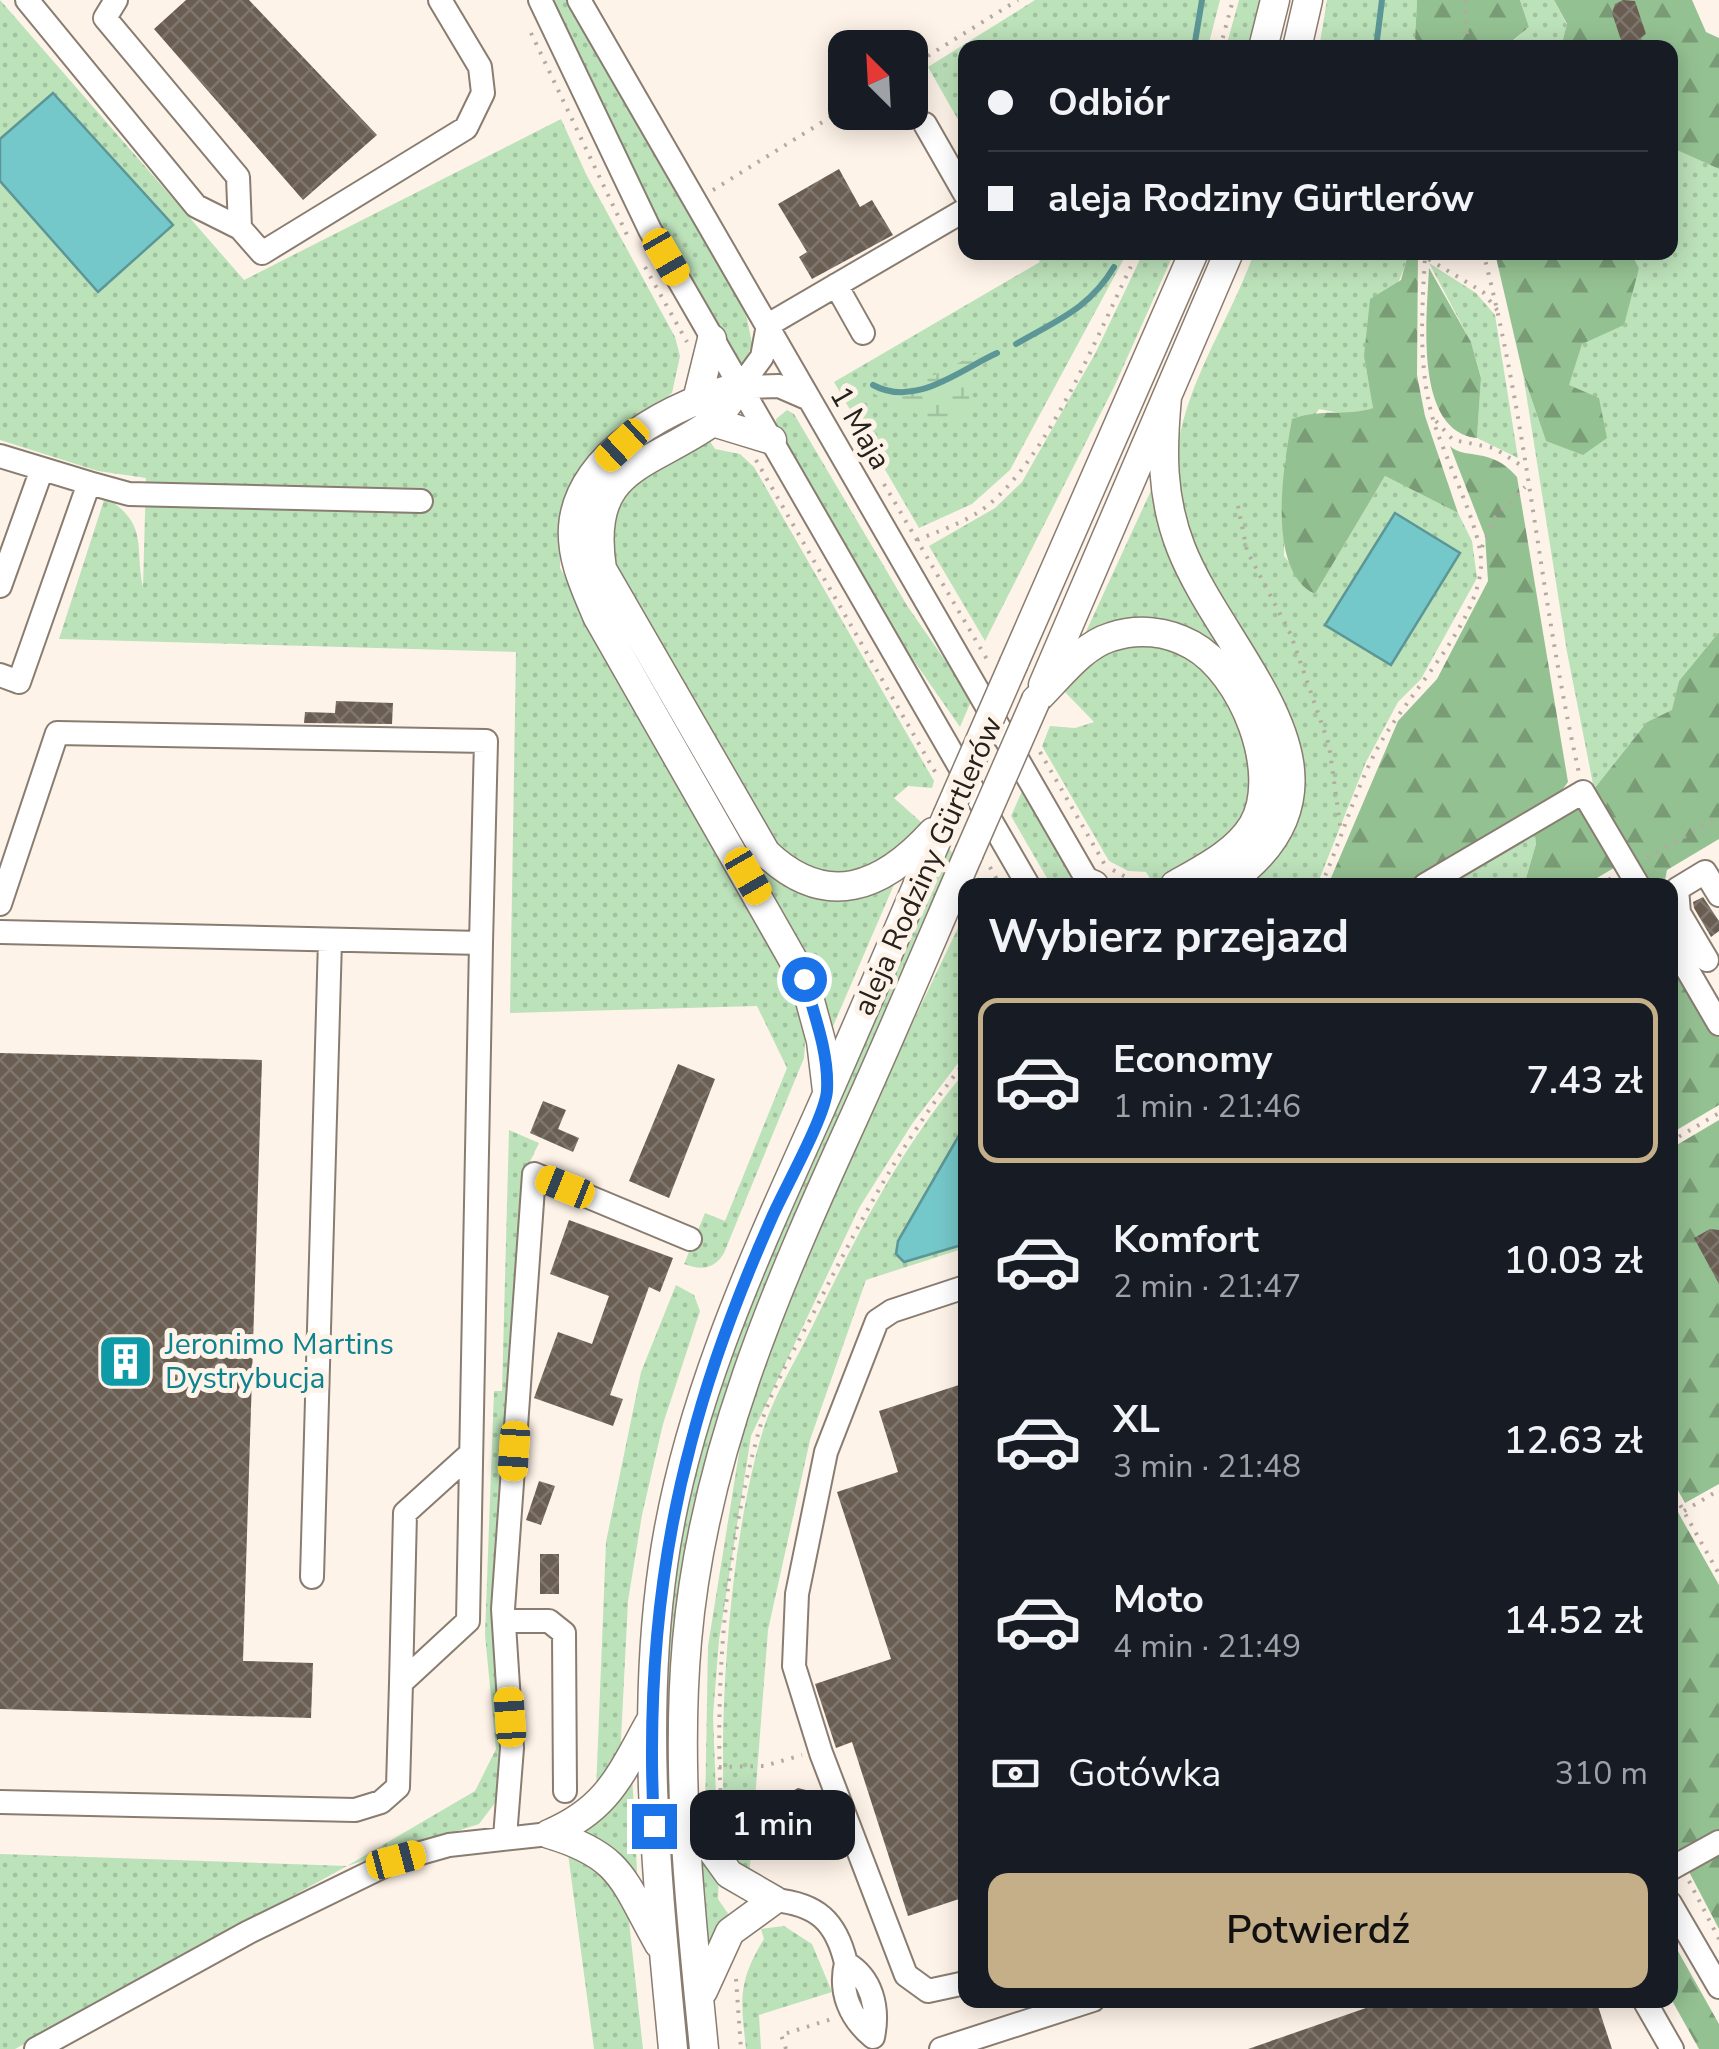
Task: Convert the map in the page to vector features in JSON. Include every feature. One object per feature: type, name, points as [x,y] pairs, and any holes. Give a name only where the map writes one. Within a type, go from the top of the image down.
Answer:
[{"type":"main road","points":[[1265,40],[1275,0]]},
{"type":"main road","points":[[1299,40],[1308,0]]},
{"type":"main road","name":"aleja Rodziny Gürtlerów","points":[[673,2049],[650,1720],[663,1562],[691,1442],[735,1304],[828,1092],[946,803],[1190,260]]},
{"type":"main road","name":"aleja Rodziny Gürtlerów","points":[[964,878],[1226,260]]},
{"type":"main road","points":[[698,396],[712,339]]},
{"type":"main road","points":[[740,386],[698,396],[635,434],[604,462],[581,498],[573,524],[574,551],[597,616],[804,979],[821,1041],[828,1092]]},
{"type":"main road","points":[[740,386],[713,422],[630,470],[603,510],[599,546],[613,592],[757,837],[778,864],[803,880],[851,888],[877,879],[910,857],[946,803]]},
{"type":"main road","points":[[1167,398],[1162,459],[1168,506],[1182,550],[1274,710],[1290,764],[1287,802],[1272,842],[1233,878]]},
{"type":"main road","points":[[713,422],[772,440]]},
{"type":"main road","points":[[1036,700],[1091,646],[1130,632],[1151,631],[1194,645],[1222,672],[1263,755],[1262,804],[1252,826],[1235,846],[1187,878]]},
{"type":"main road","name":"aleja Rodziny Gürtlerów","points":[[704,2049],[685,1812],[687,1640],[721,1450],[778,1285],[958,890]]},
{"type":"main road","points":[[549,1834],[584,1820],[610,1794],[650,1720]]},
{"type":"main road","points":[[685,1812],[706,1849],[729,1874],[774,1900],[730,1932],[700,2002]]},
{"type":"main road","points":[[549,1834],[590,1846],[614,1866],[664,1954]]},
{"type":"street","points":[[27,0],[196,206],[240,228],[262,253],[466,128],[484,92],[480,67],[440,0]]},
{"type":"street","points":[[116,0],[105,18],[238,177],[240,228]]},
{"type":"street","points":[[540,0],[624,181],[1024,878]]},
{"type":"street","name":"1 Maja","points":[[579,0],[705,196],[768,326],[1088,878]]},
{"type":"street","points":[[928,129],[958,182]]},
{"type":"street","points":[[740,386],[762,357],[768,326],[958,214]]},
{"type":"street","points":[[836,285],[863,333]]},
{"type":"street","points":[[740,386],[778,386],[809,399]]},
{"type":"street","points":[[0,456],[128,494],[421,501]]},
{"type":"street","points":[[0,586],[42,468]]},
{"type":"street","points":[[0,675],[19,682],[89,483]]},
{"type":"street","points":[[0,904],[57,733],[486,741],[468,1456],[468,1620],[400,1682]]},
{"type":"street","points":[[1437,878],[1583,792],[1633,877]]},
{"type":"street","points":[[1719,895],[1705,872],[1678,889],[1679,913],[1705,961],[1719,1024]]},
{"type":"street","points":[[0,932],[482,943]]},
{"type":"street","points":[[312,1577],[330,940]]},
{"type":"street","points":[[1678,945],[1705,961]]},
{"type":"street","points":[[504,1836],[512,1748],[504,1621],[534,1174],[690,1239]]},
{"type":"street","points":[[958,1289],[892,1311],[877,1322],[826,1452],[793,1630],[799,1692],[906,1976],[928,1991],[958,1985]]},
{"type":"street","points":[[0,1802],[355,1810],[380,1802],[398,1787],[405,1513],[468,1456]]},
{"type":"street","points":[[504,1621],[550,1620],[564,1633],[565,1790]]},
{"type":"street","points":[[36,2049],[246,1933],[396,1860],[504,1836],[549,1834]]},
{"type":"street","points":[[1678,1864],[1719,1842]]},
{"type":"street","points":[[774,1900],[812,1907],[830,1921],[846,1963],[862,1973],[878,2015],[875,2043]]},
{"type":"street","points":[[1678,1917],[1719,1988]]},
{"type":"street","points":[[941,2049],[1068,2008]]},
{"type":"street","points":[[1649,2008],[1672,2049]]},
{"type":"path","points":[[928,57],[1018,0]]},
{"type":"path","points":[[1222,40],[1233,0]]},
{"type":"path","points":[[1464,0],[1467,40]]},
{"type":"path","points":[[527,26],[632,242]]},
{"type":"path","points":[[705,196],[828,119]]},
{"type":"path","points":[[704,174],[705,196]]},
{"type":"path","points":[[705,196],[721,203]]},
{"type":"path","points":[[639,256],[686,341],[688,356]]},
{"type":"path","points":[[917,540],[977,514],[1022,470],[1080,368],[1134,260]]},
{"type":"path","points":[[1425,260],[1421,338],[1432,417],[1481,552]]},
{"type":"path","points":[[1430,260],[1482,292],[1501,315]]},
{"type":"path","points":[[1485,260],[1501,315],[1553,658],[1583,792]]},
{"type":"path","points":[[1432,417],[1453,440],[1494,448],[1524,468]]},
{"type":"path","points":[[743,450],[757,461],[946,803]]},
{"type":"path","points":[[879,474],[917,540],[1005,669]]},
{"type":"path","points":[[1324,878],[1376,751],[1443,653],[1477,588],[1481,552],[1495,518],[1527,486]]},
{"type":"path","points":[[1238,506],[1247,551],[1291,635],[1329,744],[1342,837]]},
{"type":"path","points":[[1035,742],[1106,866],[1127,878]]},
{"type":"path","points":[[1633,877],[1719,818]]},
{"type":"path","points":[[975,853],[995,878]]},
{"type":"path","points":[[723,1835],[719,1766],[722,1656],[732,1569],[766,1409],[867,1205],[919,1122],[958,1071]]},
{"type":"path","points":[[1678,1137],[1719,1113]]},
{"type":"path","points":[[1684,1511],[1719,1490]]},
{"type":"path","points":[[1678,1500],[1719,1574]]},
{"type":"path","points":[[719,1766],[764,1766],[799,1756]]},
{"type":"path","points":[[1678,1871],[1719,1939]]},
{"type":"path","points":[[738,1968],[741,2049]]},
{"type":"path","points":[[786,2049],[782,2035],[843,2015]]},
{"type":"green space","points":[[0,0],[244,280],[561,119],[586,174],[675,337],[680,356],[672,393],[618,427],[581,473],[567,509],[560,568],[782,951],[806,1026],[804,1058],[724,1253],[711,1266],[684,1264],[705,1213],[725,1221],[787,1068],[757,1006],[510,1013],[516,652],[59,639],[105,497],[129,517],[134,527],[143,587],[146,478],[98,471],[0,440],[0,181],[98,291],[173,225],[53,93],[0,139]]},
{"type":"green space","points":[[552,0],[567,0],[745,309],[752,343],[743,371],[642,193]]},
{"type":"green space","points":[[1035,0],[1220,0],[1210,40],[971,40]]},
{"type":"green space","points":[[1239,0],[1260,0],[1251,40],[1228,40]]},
{"type":"green space","points":[[1327,0],[1417,0],[1417,40],[1320,40]]},
{"type":"green space","points":[[1417,0],[1520,0],[1529,27],[1513,40],[1415,39]]},
{"type":"green space","points":[[1520,0],[1554,0],[1567,25],[1563,40],[1514,40],[1529,27]]},
{"type":"green space","points":[[1554,0],[1692,0],[1706,32],[1719,38],[1719,169],[1678,151],[1678,40],[1563,40],[1567,24]]},
{"type":"green space","points":[[958,48],[958,120],[928,67]]},
{"type":"green space","points":[[1678,151],[1719,169],[1719,632],[1679,681],[1673,710],[1647,722],[1594,789],[1567,652],[1523,374],[1546,441],[1581,344],[1639,268],[1635,260],[1678,260]]},
{"type":"green space","points":[[1123,260],[1010,470],[972,504],[919,528],[834,382],[1040,262]]},
{"type":"green space","points":[[1140,260],[1171,260],[1115,385],[985,641],[929,546],[995,508],[1022,482],[1096,352]]},
{"type":"green space","points":[[1251,260],[1406,260],[1366,353],[1373,408],[1350,415],[1319,409],[1285,459],[1284,556],[1315,594],[1385,476],[1458,513],[1472,541],[1477,578],[1421,679],[1398,702],[1366,762],[1320,878],[1249,878],[1288,835],[1300,803],[1302,769],[1282,702],[1195,552],[1177,503],[1176,468],[1188,404]]},
{"type":"green space","points":[[1406,260],[1418,260],[1417,375],[1425,416],[1458,513],[1385,476],[1315,594],[1299,581],[1289,563],[1284,540],[1283,488],[1292,419],[1373,408],[1364,356],[1370,299],[1401,280]]},
{"type":"green space","points":[[1497,260],[1635,260],[1639,268],[1624,325],[1582,344],[1569,385],[1599,398],[1607,438],[1583,455],[1546,441],[1523,374]]},
{"type":"green space","points":[[1429,263],[1476,293],[1495,315],[1518,458],[1477,438],[1481,377],[1471,342]]},
{"type":"green space","points":[[1429,268],[1471,342],[1481,378],[1477,438],[1456,431],[1442,415],[1433,394],[1426,341]]},
{"type":"green space","points":[[992,346],[997,355],[971,372],[968,413],[938,424],[864,389],[868,381],[903,391]]},
{"type":"green space","points":[[787,410],[794,414],[908,607],[972,699],[960,727],[898,638],[777,430],[776,419]]},
{"type":"green space","points":[[691,412],[695,418],[641,450],[612,477],[593,517],[590,549],[612,610],[746,840],[762,860],[795,886],[812,892],[851,893],[896,880],[828,1038],[805,959],[600,602],[588,567],[585,537],[589,510],[599,487],[637,447]]},
{"type":"green space","points":[[706,435],[715,449],[740,454],[754,467],[934,781],[932,788],[908,786],[894,798],[922,823],[889,861],[832,877],[783,856],[616,576],[608,537],[623,492]]},
{"type":"green space","points":[[1450,446],[1498,461],[1517,477],[1568,782],[1554,801],[1421,878],[1331,878],[1398,721],[1437,679],[1488,581],[1485,536]]},
{"type":"green space","points":[[1154,484],[1173,554],[1242,667],[1276,743],[1281,780],[1274,817],[1252,852],[1226,874],[1204,878],[1250,844],[1263,825],[1272,799],[1273,770],[1267,740],[1240,682],[1220,657],[1173,627],[1136,624],[1084,636]]},
{"type":"green space","points":[[1719,632],[1719,839],[1667,870],[1665,878],[1645,878],[1594,789],[1647,722],[1672,710],[1679,681]]},
{"type":"green space","points":[[1158,642],[1203,665],[1236,716],[1257,781],[1240,827],[1164,878],[1150,878],[1146,872],[1128,871],[1109,861],[1042,746],[1050,726],[1075,728],[1094,722],[1064,691],[1093,661],[1130,646]]},
{"type":"green space","points":[[1023,789],[1074,878],[1047,878],[1011,816]]},
{"type":"green space","points":[[1580,801],[1619,865],[1597,878],[1526,878],[1536,844],[1534,828]]},
{"type":"green space","points":[[1534,828],[1536,844],[1526,878],[1450,878]]},
{"type":"green space","points":[[947,845],[954,856],[795,1216],[696,1510],[694,2049],[683,2049],[664,1830],[661,1720],[669,1611],[687,1510],[744,1315],[781,1219]]},
{"type":"green space","points":[[958,928],[958,1063],[912,1124],[859,1208],[751,1436],[719,1640],[713,1716],[718,1845],[706,1827],[705,1815],[708,1646],[748,1397],[850,1154]]},
{"type":"green space","points":[[1678,968],[1719,1038],[1719,1105],[1678,1129]]},
{"type":"green space","points":[[958,1081],[958,1250],[866,1280],[810,1440],[768,1630],[749,1878],[738,1868],[727,1839],[723,1757],[733,1590],[754,1464],[774,1402],[861,1230]]},
{"type":"green space","points":[[1719,1120],[1719,1484],[1685,1503],[1678,1490],[1678,1144]]},
{"type":"green space","points":[[509,1130],[539,1143],[525,1172],[501,1751],[495,1803],[479,1824],[347,1866],[475,1791],[496,1749],[485,1635],[494,1391],[502,1391]]},
{"type":"green space","points":[[676,1285],[694,1295],[700,1311],[663,1424],[642,1515],[628,1601],[620,1759],[596,1792],[606,1542],[641,1372]]},
{"type":"green space","points":[[1678,1512],[1719,1585],[1719,1835],[1682,1855],[1678,1848]]},
{"type":"green space","points":[[632,1773],[638,1891],[577,1834]]},
{"type":"green space","points":[[567,1846],[593,1858],[627,1903],[643,2049],[594,2049]]},
{"type":"green space","points":[[1719,1848],[1719,1929],[1686,1866]]},
{"type":"green space","points":[[698,1849],[719,1875],[718,1899],[731,1918],[707,1951]]},
{"type":"green space","points":[[0,1854],[347,1866],[15,2049],[0,2049]]},
{"type":"green space","points":[[784,1926],[812,1944],[832,1992],[759,2015],[761,2049],[746,2049],[742,2004],[745,1980],[764,1939],[761,1929]]},
{"type":"green space","points":[[1678,1951],[1719,2024],[1719,2049],[1699,2049],[1676,2008]]},
{"type":"water","points":[[53,93],[173,225],[98,292],[0,181],[0,139]]},
{"type":"water","points":[[1395,513],[1460,553],[1391,665],[1325,625]]},
{"type":"water","points":[[958,1137],[958,1246],[904,1262],[896,1254],[898,1241]]},
{"type":"building","points":[[186,0],[249,0],[377,135],[303,200],[154,29]]},
{"type":"building","points":[[1635,1],[1646,34],[1638,40],[1621,40],[1612,13],[1615,4]]},
{"type":"building","points":[[839,169],[860,207],[872,200],[893,235],[812,279],[799,257],[807,252],[778,204]]},
{"type":"building","points":[[336,701],[393,703],[392,724],[304,723],[305,712],[335,713]]},
{"type":"building","points":[[1703,897],[1719,921],[1719,931],[1711,937],[1694,908],[1693,902]]},
{"type":"building","name":"Jeronimo Martins Dystrybucja","points":[[0,1053],[262,1060],[243,1661],[313,1663],[311,1718],[0,1709]]},
{"type":"building","points":[[678,1064],[715,1079],[669,1198],[629,1181]]},
{"type":"building","points":[[543,1101],[566,1110],[558,1129],[579,1138],[573,1152],[530,1133]]},
{"type":"building","points":[[569,1220],[673,1258],[660,1292],[649,1287],[610,1395],[623,1399],[613,1426],[534,1398],[558,1332],[592,1344],[609,1296],[550,1274]]},
{"type":"building","points":[[1710,1229],[1719,1230],[1719,1284],[1694,1238]]},
{"type":"building","points":[[958,1385],[958,1899],[908,1916],[852,1742],[836,1748],[815,1684],[891,1659],[837,1492],[898,1472],[879,1411]]},
{"type":"building","points":[[539,1481],[555,1486],[541,1525],[526,1520]]},
{"type":"building","points":[[540,1554],[559,1554],[559,1594],[540,1594]]},
{"type":"building","points":[[798,1788],[810,1791],[818,1801],[817,1816],[828,1851],[799,1860],[792,1837],[801,1834],[785,1817],[782,1806],[787,1794]]},
{"type":"building","points":[[1366,2008],[1599,2008],[1612,2049],[1248,2049]]},
{"type":"waterway","points":[[1195,40],[1202,0]]},
{"type":"waterway","points":[[1377,40],[1382,0]]},
{"type":"waterway","points":[[1016,344],[1083,303],[1114,267]]},
{"type":"waterway","points":[[873,385],[889,391],[920,390],[997,353]]},
{"type":"place","name":"Jeronimo Martins Dystrybucja","points":[[126,1361]]},
{"type":"route","points":[[654,1826],[650,1720],[653,1658],[663,1562],[676,1500],[706,1388],[735,1304],[828,1092],[821,1041],[804,979]]}]
